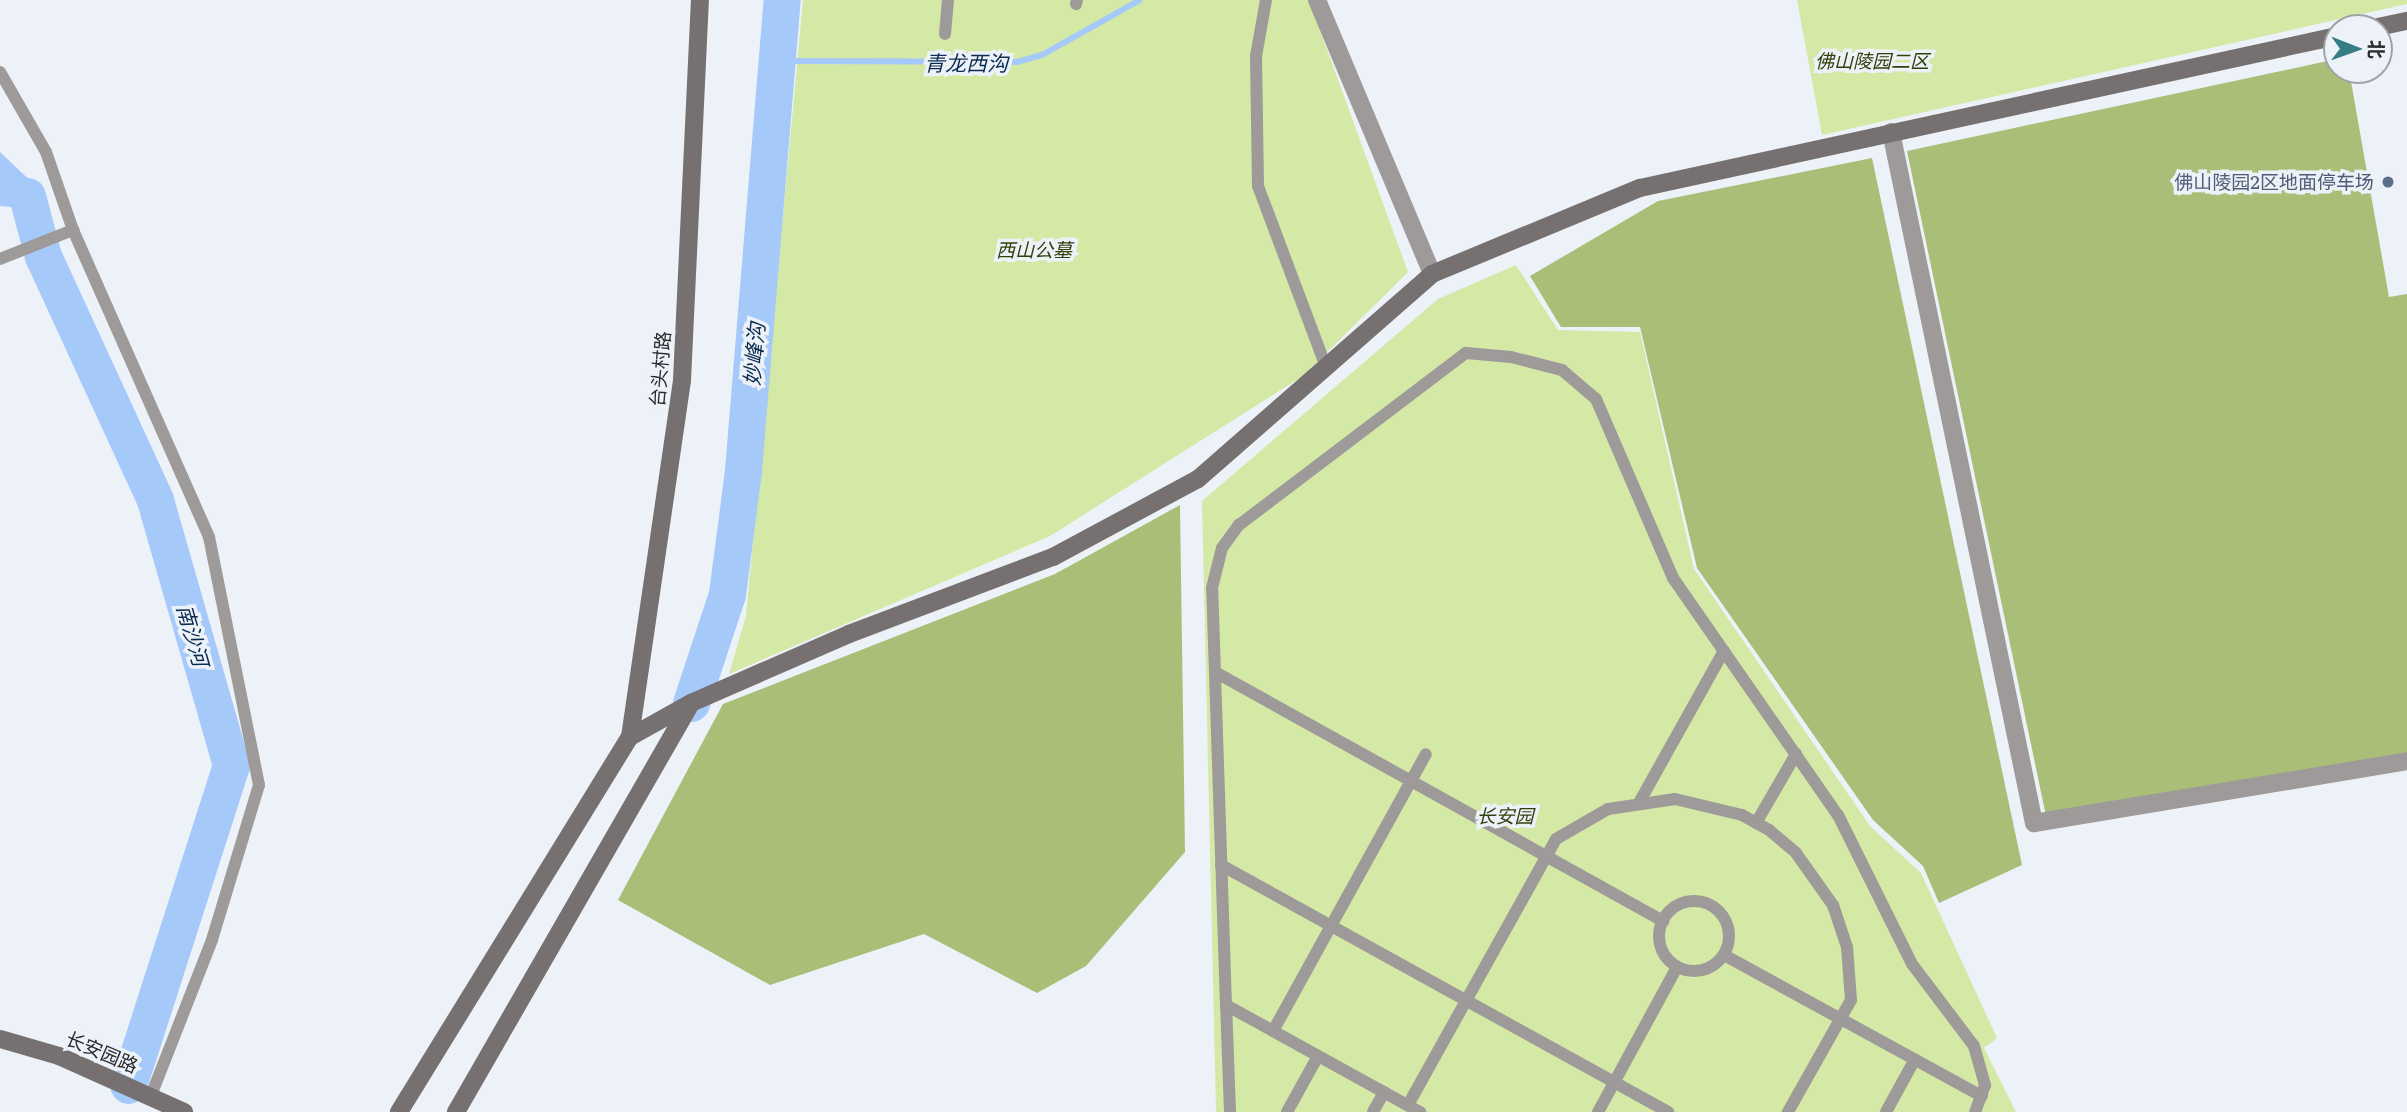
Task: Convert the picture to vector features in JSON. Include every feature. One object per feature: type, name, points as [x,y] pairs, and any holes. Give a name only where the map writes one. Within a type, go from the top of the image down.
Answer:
[{"type":"street","name":"台头村路","points":[[630,737],[682,380],[700,0]]},
{"type":"street","points":[[1317,0],[1432,274]]},
{"type":"street","points":[[399,1112],[630,737],[691,703],[1053,557],[1198,479],[1432,274],[1640,188],[2323,39]]},
{"type":"street","points":[[1891,132],[2034,823],[2407,761]]},
{"type":"street","points":[[456,1112],[691,703]]},
{"type":"street","name":"长安园路","points":[[0,1039],[59,1056],[184,1112]]},
{"type":"lane","points":[[945,34],[948,0]]},
{"type":"lane","points":[[1266,0],[1256,56],[1258,186],[1326,367]]},
{"type":"lane","points":[[0,72],[46,152],[73,230],[209,537],[259,785],[212,940],[151,1096]]},
{"type":"lane","points":[[0,259],[73,230]]},
{"type":"lane","points":[[1230,1112],[1212,588],[1222,548],[1239,525],[1447,367],[1480,353],[1562,370],[1596,399],[1673,578],[1838,815],[1912,964],[1974,1046],[1983,1067],[1982,1096],[1975,1112]]},
{"type":"lane","points":[[1640,801],[1724,651]]},
{"type":"lane","points":[[1215,672],[1663,921]]},
{"type":"lane","points":[[1273,1031],[1426,754]]},
{"type":"lane","points":[[1756,823],[1796,754]]},
{"type":"lane","points":[[1408,1105],[1546,856],[1567,827],[1640,801],[1707,804],[1756,823],[1796,853],[1833,905],[1854,980],[1840,1019],[1788,1112]]},
{"type":"lane","points":[[1221,865],[1668,1112]]},
{"type":"lane","points":[[1684,903],[1716,908],[1728,928],[1724,955],[1699,971],[1676,967],[1662,949],[1663,921],[1684,903]]},
{"type":"lane","points":[[1724,955],[1982,1096]]},
{"type":"lane","points":[[1598,1112],[1676,967]]},
{"type":"lane","points":[[1226,1005],[1420,1112]]},
{"type":"lane","points":[[1287,1112],[1318,1056]]},
{"type":"lane","points":[[1886,1112],[1914,1059]]},
{"type":"lane","points":[[1373,1112],[1384,1092]]},
{"type":"green space","name":"西山公墓","points":[[803,0],[1309,0],[1408,272],[1303,376],[1050,536],[729,674],[746,616]]},
{"type":"green space","name":"佛山陵园二区","points":[[1797,0],[2407,0],[2407,4],[2362,14],[2323,14],[2323,23],[1822,135]]},
{"type":"green space","points":[[2323,62],[2323,84],[2351,84],[2389,297],[2407,294],[2407,755],[2046,816],[1907,151]]},
{"type":"green space","points":[[1872,158],[2022,865],[1939,903],[1923,866],[1873,820],[1697,568],[1640,327],[1561,327],[1530,276],[1658,201]]},
{"type":"green space","name":"长安园","points":[[1516,265],[1558,330],[1640,332],[1694,569],[1870,826],[1921,873],[1997,1038],[1984,1048],[2016,1112],[1216,1112],[1202,501],[1438,299]]},
{"type":"green space","points":[[1180,505],[1185,852],[1086,966],[1037,993],[924,934],[770,985],[618,900],[723,704],[1055,574]]},
{"type":"water","points":[[0,152],[38,188],[11,207],[0,206]]},
{"type":"waterway","name":"妙峰沟","points":[[691,703],[727,594],[743,470],[782,0]]},
{"type":"waterway","name":"青龙西沟","points":[[777,61],[1017,62],[1042,55],[1140,0]]},
{"type":"waterway","name":"南沙河","points":[[27,196],[43,256],[155,500],[231,765],[128,1085]]},
{"type":"place","name":"佛山陵园2区地面停车场","points":[[2388,182]]}]
